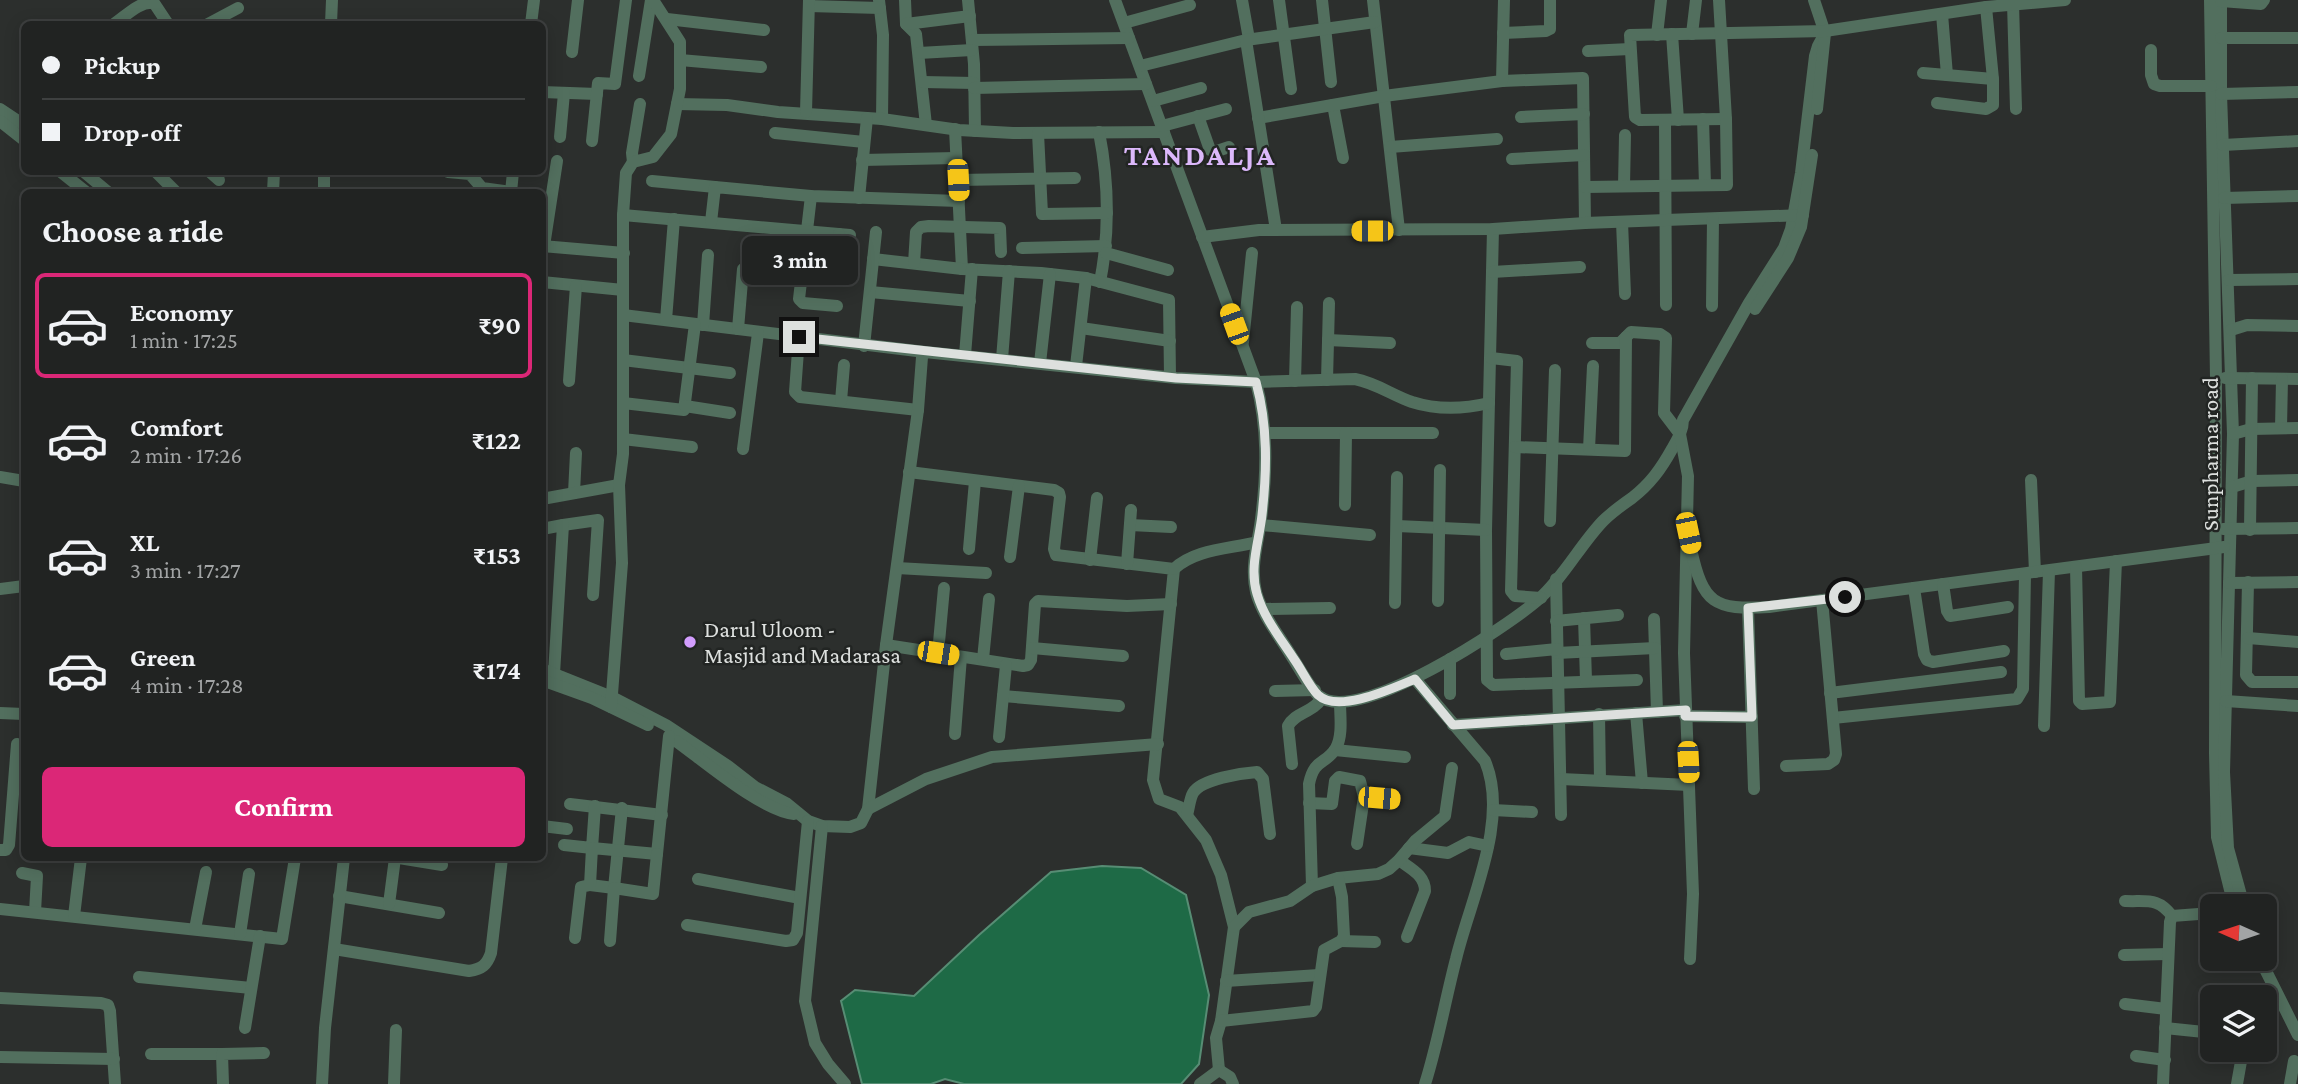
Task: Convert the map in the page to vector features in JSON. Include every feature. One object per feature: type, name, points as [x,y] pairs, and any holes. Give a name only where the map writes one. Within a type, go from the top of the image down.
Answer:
[{"type":"street","points":[[331,21],[332,0]]},
{"type":"street","points":[[531,21],[534,0]]},
{"type":"street","points":[[572,52],[578,0]]},
{"type":"street","points":[[592,141],[598,83],[615,84],[626,0]]},
{"type":"street","points":[[633,162],[653,157],[671,134],[680,89],[680,42],[652,0]]},
{"type":"street","points":[[639,76],[652,0]]},
{"type":"street","points":[[905,0],[906,24],[916,33],[926,125]]},
{"type":"street","points":[[968,0],[975,131]]},
{"type":"street","points":[[1115,0],[1263,407],[1265,483],[1254,576],[1257,594],[1263,609],[1318,694],[1317,706],[1290,720],[1288,726],[1292,764]]},
{"type":"street","points":[[1242,0],[1276,230]]},
{"type":"street","points":[[1279,0],[1291,89]]},
{"type":"street","points":[[1322,0],[1331,82]]},
{"type":"street","points":[[1373,0],[1399,230]]},
{"type":"street","points":[[1502,81],[1504,0]]},
{"type":"street","points":[[1503,33],[1550,29],[1550,0]]},
{"type":"street","points":[[1657,35],[1661,0]]},
{"type":"street","points":[[1692,34],[1696,0]]},
{"type":"street","points":[[1585,187],[1727,185],[1719,0]]},
{"type":"street","points":[[1275,691],[1318,694],[1340,702],[1351,701],[1415,679],[1450,659],[1487,637],[1541,597],[1600,524],[1660,470],[1681,431],[1689,425],[1732,347],[1788,258],[1801,227],[1798,216],[1823,69],[1825,32],[1814,0]]},
{"type":"street","points":[[1726,119],[1640,120],[1635,117],[1630,35],[1825,32],[2013,3],[2065,0]]},
{"type":"street","name":"Sunpharma road","points":[[2210,0],[2223,145],[2232,378],[2231,547],[2224,772],[2226,833],[2240,894]]},
{"type":"street","points":[[2221,0],[2254,5],[2261,4],[2264,0]]},
{"type":"street","name":"Sunpharma road","points":[[2221,0],[2221,38],[2216,90],[2217,837],[2231,894]]},
{"type":"street","points":[[118,21],[142,4],[150,2],[154,3],[166,21]]},
{"type":"street","points":[[806,112],[809,3],[879,4],[883,35],[882,119]]},
{"type":"street","points":[[2013,3],[2015,109]]},
{"type":"street","points":[[1124,23],[1191,5]]},
{"type":"street","points":[[1937,103],[1986,109],[1993,105],[1986,7]]},
{"type":"street","points":[[214,21],[238,8]]},
{"type":"street","points":[[1942,14],[1947,75]]},
{"type":"street","points":[[906,24],[970,16]]},
{"type":"street","points":[[667,19],[764,30]]},
{"type":"street","points":[[1140,66],[1248,40],[1376,22]]},
{"type":"street","points":[[1666,305],[1665,186],[1671,120],[1672,34]]},
{"type":"street","points":[[919,53],[972,45],[1129,37]]},
{"type":"street","points":[[2221,38],[2298,38]]},
{"type":"street","points":[[1588,51],[1630,49]]},
{"type":"street","points":[[2151,50],[2151,75],[2154,84],[2160,86],[2298,92]]},
{"type":"street","points":[[680,60],[761,67]]},
{"type":"street","points":[[1923,73],[1993,79]]},
{"type":"street","points":[[1258,118],[1384,96],[1502,81],[1583,78],[1585,223]]},
{"type":"street","points":[[923,82],[974,85],[1146,84]]},
{"type":"street","points":[[1153,101],[1201,89]]},
{"type":"street","points":[[546,92],[597,94]]},
{"type":"street","points":[[560,137],[564,93]]},
{"type":"street","points":[[612,702],[622,563],[619,485],[623,439],[623,215],[626,173],[633,162],[640,104]]},
{"type":"street","points":[[677,104],[806,112],[975,131],[1038,133],[1163,129],[1226,109]]},
{"type":"street","points":[[1334,105],[1343,158]]},
{"type":"street","points":[[0,109],[21,123]]},
{"type":"street","points":[[1521,117],[1584,114]]},
{"type":"street","points":[[1198,116],[1210,150],[1214,152],[1230,147]]},
{"type":"street","points":[[859,198],[867,118]]},
{"type":"street","points":[[1703,119],[1705,185]]},
{"type":"street","points":[[0,121],[21,138]]},
{"type":"street","points":[[955,129],[960,226],[970,301],[965,355]]},
{"type":"street","points":[[1099,132],[1107,173],[1106,249],[1100,282]]},
{"type":"street","points":[[775,133],[864,142]]},
{"type":"street","points":[[1038,133],[1042,214],[1107,213]]},
{"type":"street","points":[[1624,186],[1625,135]]},
{"type":"street","points":[[1390,147],[1497,139]]},
{"type":"street","points":[[2223,145],[2298,141]]},
{"type":"street","points":[[1512,159],[1584,155]]},
{"type":"street","points":[[862,160],[956,158]]},
{"type":"street","points":[[546,228],[557,161]]},
{"type":"street","points":[[65,175],[82,189]]},
{"type":"street","points":[[94,175],[106,189]]},
{"type":"street","points":[[159,175],[173,189]]},
{"type":"street","points":[[471,175],[482,188],[489,189]]},
{"type":"street","points":[[958,180],[1075,178]]},
{"type":"street","points":[[652,181],[811,196],[959,201]]},
{"type":"street","points":[[711,222],[715,187]]},
{"type":"street","points":[[811,196],[799,299],[803,303],[837,306]]},
{"type":"street","points":[[2224,198],[2298,196]]},
{"type":"street","points":[[623,215],[845,235],[836,264],[803,264]]},
{"type":"street","points":[[1202,237],[1259,230],[1493,229],[1798,216]]},
{"type":"street","points":[[666,320],[674,219]]},
{"type":"street","points":[[1712,306],[1713,219]]},
{"type":"street","points":[[1622,222],[1625,295]]},
{"type":"street","points":[[914,263],[916,232],[921,228],[1000,228],[1001,253]]},
{"type":"street","points":[[1493,229],[1486,530],[1487,680],[1489,683],[1637,680]]},
{"type":"street","points":[[864,346],[876,232]]},
{"type":"street","points":[[546,246],[624,253]]},
{"type":"street","points":[[1022,248],[1106,249],[1168,270]]},
{"type":"street","points":[[1242,346],[1252,253]]},
{"type":"street","points":[[623,404],[684,410],[708,255]]},
{"type":"street","points":[[873,259],[1086,278],[1169,300],[1170,377]]},
{"type":"street","points":[[738,329],[743,269],[747,266],[769,268]]},
{"type":"street","points":[[1492,272],[1580,267]]},
{"type":"street","points":[[1002,359],[1009,271]]},
{"type":"street","points":[[1040,363],[1050,274]]},
{"type":"street","points":[[1076,366],[1086,278]]},
{"type":"street","points":[[2229,280],[2298,279]]},
{"type":"street","points":[[546,282],[623,290]]},
{"type":"street","points":[[569,382],[576,286]]},
{"type":"street","points":[[870,292],[970,301]]},
{"type":"street","points":[[1326,380],[1329,303]]},
{"type":"street","points":[[1294,381],[1297,307]]},
{"type":"street","points":[[623,314],[864,346],[1170,377],[1256,382],[1355,379],[1370,382],[1412,402],[1442,409],[1489,403]]},
{"type":"street","points":[[2231,330],[2247,326],[2298,326]]},
{"type":"street","points":[[1081,328],[1170,341]]},
{"type":"street","points":[[1592,343],[1620,343],[1631,332],[1660,334],[1666,338],[1664,413],[1681,431],[1688,476],[1684,587],[1693,894],[1690,959]]},
{"type":"street","points":[[743,449],[758,333]]},
{"type":"street","points":[[799,337],[795,392],[800,397],[918,410]]},
{"type":"street","points":[[1515,447],[1625,451],[1626,337]]},
{"type":"street","points":[[1328,340],[1390,344]]},
{"type":"street","points":[[612,702],[669,736],[746,793],[822,826],[850,827],[861,823],[868,809],[886,645],[918,410],[922,357],[925,352]]},
{"type":"street","points":[[1491,358],[1517,361],[1511,591],[1515,596],[1541,597]]},
{"type":"street","points":[[623,360],[730,373]]},
{"type":"street","points":[[841,401],[844,365]]},
{"type":"street","points":[[1589,449],[1593,366]]},
{"type":"street","points":[[1550,521],[1555,370]]},
{"type":"street","points":[[2216,378],[2298,379]]},
{"type":"street","points":[[2250,530],[2252,378]]},
{"type":"street","points":[[2281,428],[2282,379]]},
{"type":"street","points":[[685,405],[730,413]]},
{"type":"street","points":[[2233,434],[2251,429],[2298,428]]},
{"type":"street","points":[[1265,433],[1433,433]]},
{"type":"street","points":[[1345,505],[1346,433]]},
{"type":"street","points":[[623,439],[692,447]]},
{"type":"street","points":[[573,493],[576,453]]},
{"type":"street","points":[[1660,470],[1672,469],[1688,476]]},
{"type":"street","points":[[1438,601],[1440,470]]},
{"type":"street","points":[[909,472],[1054,490],[1059,493],[1054,552],[1060,557],[1174,569]]},
{"type":"street","points":[[0,477],[21,480]]},
{"type":"street","points":[[1395,603],[1398,477]]},
{"type":"street","points":[[2031,480],[2044,726]]},
{"type":"street","points":[[2232,487],[2252,481],[2298,480]]},
{"type":"street","points":[[969,549],[975,481]]},
{"type":"street","points":[[546,498],[619,485]]},
{"type":"street","points":[[1010,557],[1019,486]]},
{"type":"street","points":[[1090,560],[1097,498]]},
{"type":"street","points":[[1127,564],[1131,510]]},
{"type":"street","points":[[546,528],[598,520],[593,595]]},
{"type":"street","points":[[563,525],[546,674],[666,725],[805,818]]},
{"type":"street","points":[[1130,525],[1171,527]]},
{"type":"street","points":[[1261,525],[1370,535]]},
{"type":"street","points":[[1396,526],[1486,530]]},
{"type":"street","points":[[2216,529],[2298,528]]},
{"type":"street","points":[[1688,533],[1696,569],[1710,596],[1721,606],[1736,609],[2231,547]]},
{"type":"street","points":[[1219,1070],[1216,1038],[1221,1021],[1234,927],[1221,875],[1206,840],[1184,811],[1159,799],[1153,780],[1174,569],[1194,556],[1257,542]]},
{"type":"street","points":[[2076,567],[2079,701],[2082,704],[2110,702],[2116,561]]},
{"type":"street","points":[[897,568],[986,573]]},
{"type":"street","points":[[1833,718],[2017,699],[2023,689],[2036,572]]},
{"type":"street","points":[[1556,579],[1562,816]]},
{"type":"street","points":[[2248,582],[2248,679],[2252,682],[2298,682]]},
{"type":"street","points":[[2229,583],[2298,582]]},
{"type":"street","points":[[1943,584],[1950,616],[2008,607]]},
{"type":"street","points":[[0,589],[21,586]]},
{"type":"street","points":[[938,653],[944,588]]},
{"type":"street","points":[[1914,588],[1927,660],[1933,662],[2004,651]]},
{"type":"street","points":[[983,659],[989,599]]},
{"type":"street","points":[[1786,766],[1828,764],[1834,760],[1833,718],[1822,600]]},
{"type":"street","points":[[886,645],[983,659],[1006,665],[1028,666],[1035,604],[1038,601],[1127,606],[1171,604]]},
{"type":"street","points":[[1263,609],[1330,608]]},
{"type":"street","points":[[1748,608],[1754,789]]},
{"type":"street","points":[[1556,621],[1618,615]]},
{"type":"street","points":[[1584,618],[1586,680]]},
{"type":"street","points":[[1654,619],[1657,712]]},
{"type":"street","points":[[2248,638],[2298,642]]},
{"type":"street","points":[[1032,648],[1122,656]]},
{"type":"street","points":[[1506,654],[1655,648]]},
{"type":"street","points":[[955,734],[961,657]]},
{"type":"street","points":[[1450,659],[1450,694]]},
{"type":"street","points":[[999,737],[1006,665]]},
{"type":"street","points":[[1830,693],[2001,672]]},
{"type":"street","points":[[1415,679],[1485,761],[1492,776],[1495,798],[1488,846],[1456,957],[1425,1084]]},
{"type":"street","points":[[1003,696],[1119,706]]},
{"type":"street","points":[[2226,701],[2298,706]]},
{"type":"street","points":[[1312,886],[1309,784],[1311,771],[1335,750],[1340,727],[1340,702]]},
{"type":"street","points":[[1453,725],[1657,712],[1752,717]]},
{"type":"street","points":[[0,713],[21,715]]},
{"type":"street","points":[[1636,713],[1642,783]]},
{"type":"street","points":[[1599,714],[1600,780]]},
{"type":"street","points":[[575,938],[581,887],[590,885],[653,894],[669,736]]},
{"type":"street","points":[[0,850],[6,850],[9,845],[17,744]]},
{"type":"street","points":[[868,809],[926,779],[992,757],[1157,744]]},
{"type":"street","points":[[1335,750],[1405,757]]},
{"type":"street","points":[[1234,927],[1249,912],[1290,901],[1312,886],[1338,878],[1378,874],[1399,860],[1445,816],[1452,768]]},
{"type":"street","points":[[1184,811],[1193,792],[1211,780],[1257,772],[1263,779],[1270,834]]},
{"type":"street","points":[[1309,803],[1332,804],[1335,781],[1339,777],[1360,781],[1364,797],[1357,844]]},
{"type":"street","points":[[1560,779],[1689,785]]},
{"type":"street","points":[[1364,797],[1394,800]]},
{"type":"street","points":[[570,804],[622,808],[662,815]]},
{"type":"street","points":[[590,885],[595,806]]},
{"type":"street","points":[[610,941],[622,808]]},
{"type":"street","points":[[1493,810],[1532,812]]},
{"type":"street","points":[[687,925],[786,942],[793,940],[797,933],[805,818]]},
{"type":"street","points":[[11,823],[21,825]]},
{"type":"street","points":[[546,826],[567,829]]},
{"type":"street","points":[[822,826],[805,1001],[814,1042],[845,1084]]},
{"type":"street","points":[[1409,848],[1448,853],[1469,842],[1488,846]]},
{"type":"street","points":[[564,845],[657,854]]},
{"type":"street","points":[[1399,860],[1423,877],[1425,883],[1425,891],[1407,937]]},
{"type":"street","points":[[74,916],[81,861]]},
{"type":"street","points":[[0,909],[282,939],[295,861]]},
{"type":"street","points":[[322,1084],[325,1028],[344,861]]},
{"type":"street","points":[[389,904],[396,861]]},
{"type":"street","points":[[431,861],[442,864]]},
{"type":"street","points":[[334,949],[469,971],[481,968],[487,963],[491,953],[502,861]]},
{"type":"street","points":[[195,929],[206,872]]},
{"type":"street","points":[[22,873],[37,876],[35,912]]},
{"type":"street","points":[[240,934],[249,874]]},
{"type":"street","points":[[1338,878],[1343,910],[1344,936],[1341,941]]},
{"type":"street","points":[[698,879],[800,898]]},
{"type":"street","points":[[340,896],[439,913]]},
{"type":"street","points":[[2124,901],[2158,902],[2163,904],[2172,916],[2163,1084],[2171,1084]]},
{"type":"street","points":[[2172,916],[2200,914]]},
{"type":"street","points":[[245,1028],[260,936]]},
{"type":"street","points":[[1221,1021],[1313,1010],[1324,950],[1341,941],[1375,942]]},
{"type":"street","points":[[2124,955],[2168,954]]},
{"type":"street","points":[[2266,971],[2298,1035]]},
{"type":"street","points":[[2274,971],[2298,1016]]},
{"type":"street","points":[[1226,981],[1320,975]]},
{"type":"street","points":[[139,977],[251,988]]},
{"type":"street","points":[[0,998],[108,1005],[115,1084]]},
{"type":"street","points":[[2125,1004],[2166,1009]]},
{"type":"street","points":[[2165,1028],[2200,1032]]},
{"type":"street","points":[[394,1084],[396,1030]]},
{"type":"street","points":[[151,1054],[264,1052]]},
{"type":"street","points":[[222,1054],[223,1084]]},
{"type":"street","points":[[2136,1056],[2165,1060]]},
{"type":"street","points":[[0,1057],[114,1059]]},
{"type":"street","points":[[2290,1084],[2294,1061]]},
{"type":"street","points":[[2237,1084],[2241,1062]]},
{"type":"street","points":[[1200,1084],[1219,1070]]},
{"type":"street","points":[[1219,1070],[1230,1077],[1233,1084]]},
{"type":"shaded area","points":[[1102,866],[1141,868],[1186,895],[1209,995],[1199,1064],[1181,1084],[964,1084],[945,1079],[931,1084],[862,1084],[841,1001],[855,990],[914,996],[1051,872]]},
{"type":"place","name":"Darul Uloom - Masjid and Madarasa","points":[[690,642]]},
{"type":"district","name":"TANDALJA","points":[[1200,154]]},
{"type":"route","points":[[799,337],[1176,378],[1256,382],[1263,407],[1265,433],[1265,483],[1261,525],[1254,554],[1257,594],[1278,634],[1319,697],[1335,702],[1377,694],[1415,679],[1453,725],[1686,710],[1685,716],[1752,717],[1748,608],[1845,597]]}]
